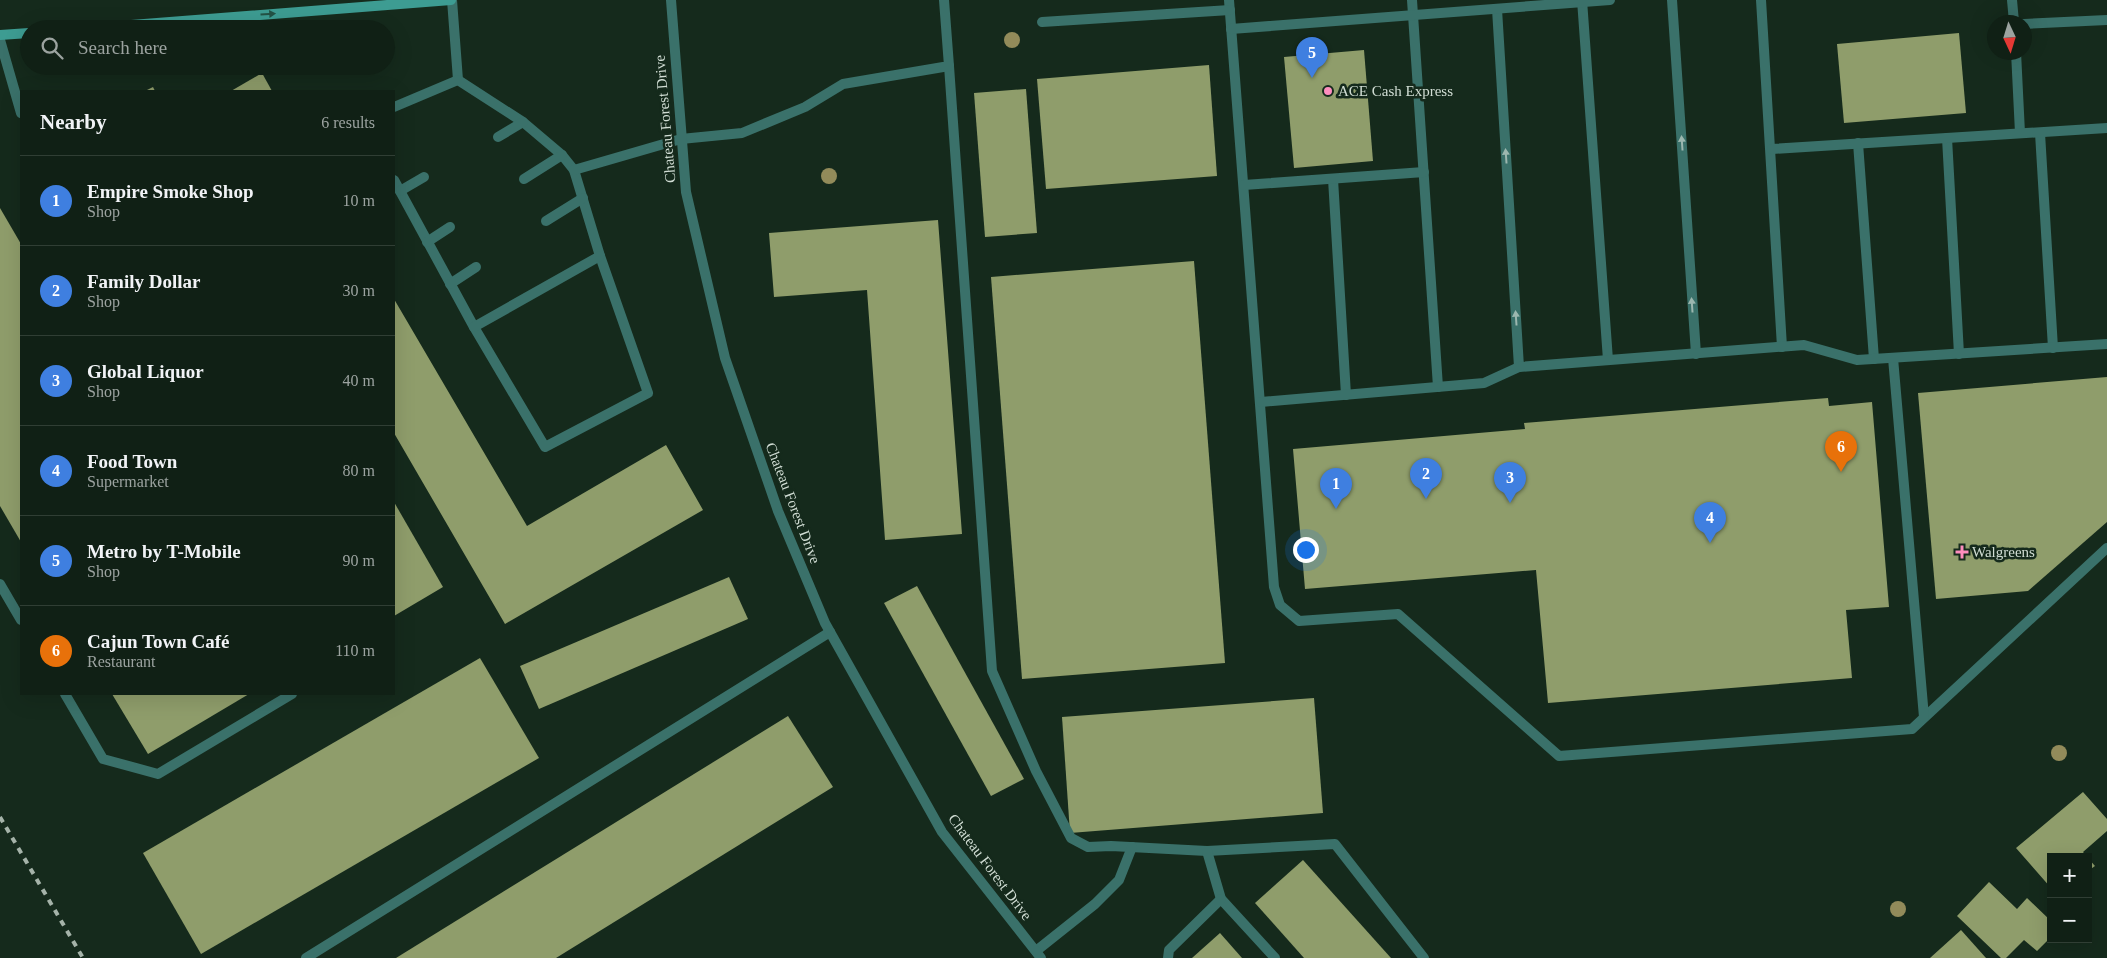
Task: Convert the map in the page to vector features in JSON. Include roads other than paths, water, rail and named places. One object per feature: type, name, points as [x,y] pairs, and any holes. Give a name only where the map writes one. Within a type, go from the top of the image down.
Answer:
[{"type":"main road","points":[[195,20],[452,0]]},
{"type":"main road","points":[[0,35],[20,34]]},
{"type":"street","points":[[452,0],[458,80]]},
{"type":"street","name":"Chateau Forest Drive","points":[[671,0],[686,192],[725,358],[778,511],[830,632],[942,832],[1039,955]]},
{"type":"street","points":[[944,0],[992,671],[1036,771],[1071,838],[1088,847],[1207,850],[1335,844],[1424,958]]},
{"type":"street","points":[[1412,0],[1438,387]]},
{"type":"street","points":[[1231,29],[1610,0]]},
{"type":"street","points":[[1672,0],[1696,354]]},
{"type":"street","points":[[1761,0],[1772,149],[1782,347]]},
{"type":"street","points":[[2012,0],[2013,15]]},
{"type":"street","points":[[1582,1],[1608,360]]},
{"type":"street","points":[[1042,22],[1229,5],[1274,587],[1280,605],[1299,620],[1398,614],[1559,756],[1912,729],[2107,548]]},
{"type":"street","points":[[1497,9],[1519,367]]},
{"type":"street","points":[[2032,24],[2107,20]]},
{"type":"street","points":[[0,40],[20,110]]},
{"type":"street","points":[[2016,60],[2020,133]]},
{"type":"street","points":[[574,170],[681,139],[742,133],[805,107],[843,84],[949,66]]},
{"type":"street","points":[[395,107],[458,80]]},
{"type":"street","points":[[395,182],[474,327],[545,448],[648,393],[600,256],[574,170],[562,155],[523,122],[458,80]]},
{"type":"street","points":[[498,137],[523,122]]},
{"type":"street","points":[[1772,149],[2107,128]]},
{"type":"street","points":[[2040,132],[2053,348]]},
{"type":"street","points":[[1947,138],[1959,354]]},
{"type":"street","points":[[1858,144],[1874,359]]},
{"type":"street","points":[[524,179],[562,155]]},
{"type":"street","points":[[1244,185],[1424,172]]},
{"type":"street","points":[[400,191],[424,178]]},
{"type":"street","points":[[1333,178],[1346,395]]},
{"type":"street","points":[[546,222],[583,198]]},
{"type":"street","points":[[427,242],[450,227]]},
{"type":"street","points":[[474,327],[600,256]]},
{"type":"street","points":[[450,284],[476,267]]},
{"type":"street","points":[[1261,402],[1484,384],[1519,367],[1804,345],[1857,360],[2107,344]]},
{"type":"street","points":[[1893,358],[1924,718]]},
{"type":"street","points":[[0,584],[20,618]]},
{"type":"street","points":[[306,958],[830,632]]},
{"type":"street","points":[[66,695],[104,759],[158,774],[290,695]]},
{"type":"street","points":[[1039,955],[1119,880],[1132,847]]},
{"type":"street","points":[[1207,850],[1221,899],[1274,958]]},
{"type":"street","points":[[1168,958],[1169,950],[1221,899]]},
{"type":"railway","points":[[0,817],[83,958]]},
{"type":"place","name":"Metro by T-Mobile","points":[[1312,78]]},
{"type":"place","name":"ACE Cash Express","points":[[1328,91]]},
{"type":"place","name":"Cajun Town Café","points":[[1841,472]]},
{"type":"place","name":"Family Dollar","points":[[1426,499]]},
{"type":"place","name":"Global Liquor","points":[[1510,503]]},
{"type":"place","name":"Empire Smoke Shop","points":[[1336,509]]},
{"type":"place","name":"Food Town","points":[[1710,543]]},
{"type":"place","name":"Walgreens","points":[[1962,552]]}]
